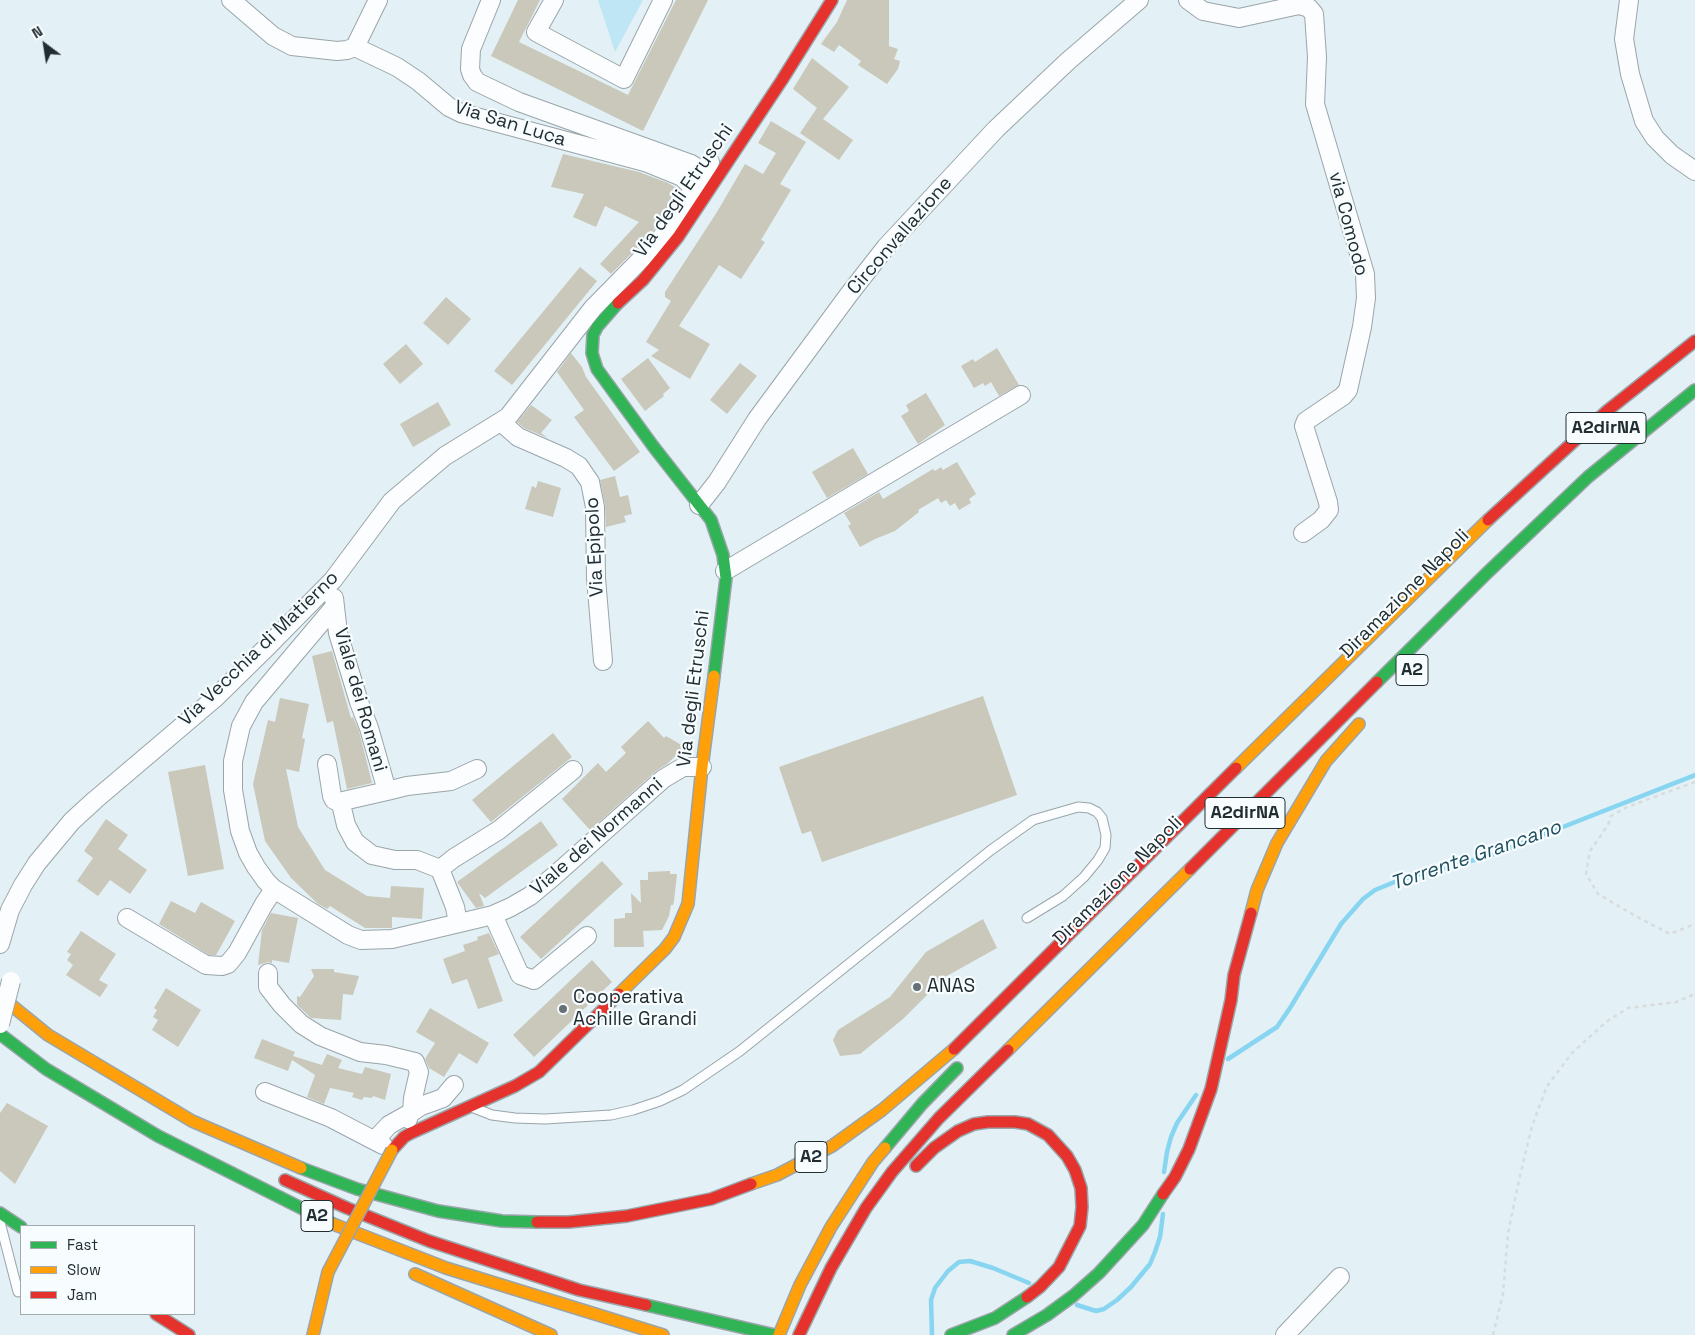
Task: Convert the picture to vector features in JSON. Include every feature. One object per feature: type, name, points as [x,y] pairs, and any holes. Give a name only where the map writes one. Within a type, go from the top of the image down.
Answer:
[{"type":"main road","name":"Via degli Etruschi","points":[[313,1335],[328,1272],[398,1142],[409,1134],[530,1079],[549,1064],[665,949],[682,921],[688,904],[702,767],[726,574],[723,555],[711,520],[597,369],[586,331],[597,327],[608,313],[643,280],[678,237],[782,80],[832,0]]},
{"type":"main road","name":"A2","points":[[0,996],[48,1034],[192,1121],[274,1157],[357,1190],[438,1211],[502,1221],[569,1222],[627,1216],[712,1199],[777,1175],[832,1146],[868,1120],[917,1081],[968,1036],[1374,631],[1513,496],[1607,412],[1695,341]]},
{"type":"main road","name":"A2dirNA","points":[[1655,387],[1695,356]]},
{"type":"main road","name":"A2dirNA","points":[[799,1335],[831,1268],[866,1208],[892,1172],[939,1118],[1487,573],[1588,477],[1695,390]]},
{"type":"main road","name":"A2dirNA","points":[[1503,522],[1598,435]]},
{"type":"main road","name":"Diramazione Napoli","points":[[1390,632],[1410,612]]},
{"type":"main road","points":[[1013,1335],[1047,1315],[1073,1296],[1099,1273],[1143,1225],[1160,1200],[1189,1149],[1206,1108],[1231,1000],[1234,975],[1255,898],[1277,844],[1314,778],[1337,748],[1366,717]]},
{"type":"main road","points":[[0,1012],[7,1023]]},
{"type":"main road","name":"A2","points":[[0,1034],[46,1069],[158,1136],[324,1220],[446,1268],[663,1335]]},
{"type":"main road","points":[[34,1038],[58,1054]]},
{"type":"main road","points":[[271,1174],[347,1208],[430,1241],[579,1290],[703,1320],[777,1335],[804,1276],[831,1227],[873,1162],[922,1104],[962,1063]]},
{"type":"main road","points":[[908,1174],[934,1148],[958,1131],[974,1124],[1000,1121],[1028,1124],[1048,1135],[1067,1156],[1081,1188],[1080,1226],[1059,1267],[1040,1287],[1021,1302],[995,1318],[951,1335]]},
{"type":"main road","points":[[0,1213],[20,1226]]},
{"type":"main road","points":[[831,1268],[875,1216]]},
{"type":"main road","points":[[330,1236],[356,1247]]},
{"type":"main road","points":[[407,1270],[551,1335]]},
{"type":"main road","points":[[158,1315],[189,1335]]},
{"type":"street","points":[[231,0],[266,30],[292,46],[337,51],[355,47],[378,0]]},
{"type":"street","name":"Via Vecchia di Matierno","points":[[0,944],[10,910],[23,884],[72,821],[214,698],[333,580],[392,501],[445,456],[508,417],[586,331],[593,308],[657,243],[674,221],[707,166],[691,164],[519,102],[477,82],[470,69],[471,49],[491,0]]},
{"type":"street","points":[[554,0],[536,32],[624,78],[663,0]]},
{"type":"street","name":"Circonvallazione","points":[[699,505],[717,482],[757,419],[886,247],[996,129],[1068,60],[1139,0]]},
{"type":"street","name":"via Comodo","points":[[1188,0],[1203,11],[1239,18],[1299,4],[1309,8],[1314,14],[1317,57],[1315,104],[1364,274],[1366,298],[1362,327],[1348,390],[1344,396],[1306,421],[1304,426],[1328,502],[1328,510],[1321,520],[1303,533]]},
{"type":"street","points":[[1629,0],[1624,39],[1630,74],[1644,121],[1655,138],[1672,155],[1695,171]]},
{"type":"street","name":"Via San Luca","points":[[355,47],[397,67],[418,81],[449,107],[461,113],[645,162],[682,177],[693,188]]},
{"type":"street","points":[[726,574],[1021,395]]},
{"type":"street","name":"Via Epipolo","points":[[501,422],[518,437],[566,458],[579,466],[590,482],[595,507],[596,578],[603,660]]},
{"type":"street","points":[[726,574],[950,449]]},
{"type":"street","name":"Viale dei Romani","points":[[333,580],[338,633],[387,791]]},
{"type":"street","name":"Viale dei Normanni","points":[[335,606],[254,702],[241,726],[233,761],[233,790],[240,831],[248,853],[256,867],[274,889],[348,935],[361,940],[392,939],[493,915],[530,896],[664,779],[683,767],[702,767]]},
{"type":"street","points":[[326,764],[332,796],[334,800],[342,803],[346,826],[355,842],[372,855],[385,858],[417,860],[440,869],[455,907],[458,923]]},
{"type":"street","name":"Viale dei Romani","points":[[342,803],[349,798],[406,786],[451,781],[478,770]]},
{"type":"street","points":[[440,869],[499,830],[573,770]]},
{"type":"street","points":[[127,918],[206,966],[222,966],[228,964],[237,953],[274,889]]},
{"type":"street","points":[[493,915],[520,975],[534,980],[587,936]]},
{"type":"street","points":[[268,973],[268,988],[282,1005],[301,1024],[320,1036],[360,1052],[386,1055],[415,1062],[419,1072],[412,1112],[408,1118],[409,1134]]},
{"type":"street","points":[[7,1023],[11,981]]},
{"type":"street","points":[[375,1140],[389,1125],[422,1106],[442,1098],[454,1085]]},
{"type":"street","points":[[265,1092],[331,1118],[392,1150]]},
{"type":"street","points":[[1285,1335],[1340,1277]]},
{"type":"lane","points":[[469,1107],[492,1116],[515,1118],[545,1119],[611,1115],[634,1110],[675,1094],[740,1051],[991,850],[1033,820],[1078,807],[1088,808],[1097,812],[1102,818],[1106,835],[1105,848],[1098,860],[1084,878],[1063,896],[1027,918]]},
{"type":"lane","points":[[0,1222],[18,1292]]},
{"type":"path","points":[[1695,782],[1627,807],[1611,816],[1608,825],[1590,851],[1586,874],[1598,894],[1670,934],[1695,924]]},
{"type":"path","points":[[1493,1335],[1504,1294],[1508,1233],[1532,1126],[1547,1086],[1572,1053],[1606,1022],[1628,1008],[1676,1002],[1695,994]]},
{"type":"shaded area","points":[[598,0],[643,0],[615,52]]},
{"type":"building","points":[[518,0],[540,0],[519,42],[628,95],[676,0],[708,0],[643,131],[491,56]]},
{"type":"building","points":[[847,0],[889,0],[889,46],[898,49],[894,59],[900,61],[898,69],[887,84],[858,65],[861,61],[839,45],[834,52],[821,44],[837,22]]},
{"type":"building","points":[[812,58],[849,87],[823,119],[853,140],[839,160],[800,133],[817,108],[793,89]]},
{"type":"building","points":[[771,121],[806,142],[780,184],[791,190],[761,240],[765,242],[741,279],[719,265],[679,326],[710,344],[690,379],[651,356],[659,350],[646,342],[671,301],[665,297],[665,292],[717,212],[745,164],[763,174],[776,153],[758,143]]},
{"type":"building","points":[[563,154],[639,172],[668,183],[680,190],[665,215],[649,236],[611,274],[600,264],[639,222],[605,206],[596,227],[573,217],[584,194],[551,187]]},
{"type":"building","points":[[580,267],[597,281],[512,385],[494,371]]},
{"type":"building","points":[[446,297],[471,319],[448,345],[423,323]]},
{"type":"building","points":[[406,344],[423,364],[400,384],[383,364]]},
{"type":"building","points":[[997,348],[1019,385],[999,396],[991,382],[985,386],[983,383],[974,388],[961,366],[973,359],[975,362]]},
{"type":"building","points":[[571,353],[640,452],[614,471],[574,417],[584,410],[557,372]]},
{"type":"building","points":[[648,358],[670,388],[663,394],[664,396],[645,411],[621,379]]},
{"type":"building","points":[[740,363],[757,376],[727,414],[710,400]]},
{"type":"building","points":[[926,393],[945,425],[918,444],[901,416],[909,411],[906,405]]},
{"type":"building","points":[[438,402],[451,425],[413,447],[400,424]]},
{"type":"building","points":[[531,405],[552,420],[541,433],[548,438],[524,428],[517,422]]},
{"type":"building","points":[[853,448],[868,474],[827,498],[812,472]]},
{"type":"building","points":[[957,462],[976,494],[969,499],[971,503],[959,510],[955,503],[950,506],[946,500],[941,503],[938,498],[918,510],[919,512],[895,531],[860,547],[848,526],[851,524],[844,513],[879,492],[883,499],[933,469],[935,471],[941,467],[943,470]]},
{"type":"building","points":[[615,476],[620,497],[628,495],[632,514],[624,516],[626,522],[606,527],[605,505],[600,480]]},
{"type":"building","points":[[538,481],[561,488],[553,517],[525,509],[532,486],[536,488]]},
{"type":"building","points":[[332,651],[351,718],[353,717],[359,731],[372,783],[347,789],[333,721],[327,723],[312,656]]},
{"type":"building","points":[[983,696],[1017,795],[822,862],[811,831],[802,834],[779,767]]},
{"type":"building","points":[[280,698],[309,704],[302,738],[305,739],[299,772],[286,769],[298,827],[325,870],[367,896],[390,898],[391,886],[424,888],[422,919],[392,917],[392,928],[365,928],[330,906],[327,909],[318,904],[291,878],[265,841],[253,784],[268,720],[275,722]]},
{"type":"building","points":[[648,721],[664,738],[666,736],[685,747],[590,830],[562,799],[598,763],[606,772],[626,753],[621,747]]},
{"type":"building","points":[[553,733],[572,757],[491,822],[472,800]]},
{"type":"building","points":[[205,765],[224,869],[188,876],[168,772]]},
{"type":"building","points":[[106,819],[128,835],[118,849],[147,870],[130,894],[110,880],[98,896],[77,881],[93,858],[84,851]]},
{"type":"building","points":[[541,821],[558,845],[485,898],[479,893],[484,906],[476,908],[457,882]]},
{"type":"building","points":[[602,861],[623,884],[541,959],[520,937]]},
{"type":"building","points":[[670,871],[670,874],[677,874],[674,901],[662,930],[643,931],[644,947],[614,947],[614,919],[625,918],[625,913],[632,913],[631,893],[641,903],[640,880],[648,880],[648,872]]},
{"type":"building","points":[[171,901],[195,913],[201,902],[235,921],[216,955],[209,955],[159,924]]},
{"type":"building","points":[[271,913],[298,918],[289,963],[272,960],[272,963],[268,962],[258,965],[262,930]]},
{"type":"building","name":"ANAS","points":[[983,919],[997,948],[945,977],[903,1019],[860,1054],[840,1056],[833,1040],[838,1030],[890,997],[926,952]]},
{"type":"building","points":[[81,931],[116,954],[99,980],[108,985],[100,997],[66,975],[73,965],[67,960],[71,954],[67,952]]},
{"type":"building","points":[[489,933],[499,954],[488,958],[503,1001],[478,1009],[467,979],[452,984],[443,959],[465,951],[463,945],[478,940],[477,937]]},
{"type":"building","name":"Cooperativa Achille Grandi","points":[[592,960],[612,982],[534,1057],[513,1035]]},
{"type":"building","points":[[311,969],[334,969],[334,972],[359,976],[353,995],[343,994],[341,1020],[311,1018],[297,1005],[297,996],[300,997],[314,976]]},
{"type":"building","points":[[166,988],[201,1010],[178,1047],[152,1030],[158,1020],[153,1017],[157,1010],[154,1008]]},
{"type":"building","points":[[430,1008],[489,1043],[477,1064],[459,1053],[444,1077],[429,1068],[425,1059],[435,1043],[416,1032]]},
{"type":"building","points":[[262,1039],[295,1052],[293,1056],[322,1065],[327,1054],[342,1060],[338,1068],[362,1074],[365,1067],[391,1074],[385,1100],[373,1096],[372,1098],[364,1097],[362,1100],[352,1097],[354,1093],[330,1088],[324,1104],[307,1097],[315,1075],[292,1060],[288,1071],[254,1058]]},
{"type":"building","points":[[7,1103],[48,1126],[15,1184],[0,1171],[0,1113]]},
{"type":"waterway","name":"Torrente Grancano","points":[[1228,1059],[1277,1027],[1341,924],[1363,899],[1375,890],[1402,879],[1489,856],[1695,775]]},
{"type":"waterway","name":"Torrente Grancano","points":[[1164,1172],[1171,1137],[1177,1123],[1196,1095]]},
{"type":"waterway","name":"Torrente Grancano","points":[[1077,1305],[1096,1311],[1104,1309],[1131,1287],[1150,1264],[1160,1237],[1163,1214]]},
{"type":"waterway","name":"Torrente Grancano","points":[[932,1335],[931,1300],[935,1288],[948,1271],[959,1262],[970,1261],[1029,1283]]},
{"type":"traffic: fast","points":[[618,303],[597,327],[593,335],[592,353],[597,369],[653,446],[711,520],[723,555],[726,578],[714,676]]},
{"type":"traffic: fast","points":[[1377,682],[1487,573],[1588,477],[1695,390]]},
{"type":"traffic: fast","points":[[0,1034],[46,1069],[158,1136],[333,1224]]},
{"type":"traffic: fast","points":[[885,1148],[922,1104],[957,1068]]},
{"type":"traffic: fast","points":[[301,1168],[357,1189],[438,1211],[502,1221],[537,1222]]},
{"type":"traffic: fast","points":[[1013,1335],[1047,1315],[1073,1296],[1099,1273],[1143,1225],[1163,1194]]},
{"type":"traffic: fast","points":[[0,1213],[20,1226]]},
{"type":"traffic: fast","points":[[951,1335],[995,1318],[1027,1297]]},
{"type":"traffic: fast","points":[[646,1305],[775,1335]]},
{"type":"traffic: slow","points":[[1236,768],[1488,520]]},
{"type":"traffic: slow","points":[[619,994],[665,949],[674,937],[688,904],[702,767],[714,676]]},
{"type":"traffic: slow","points":[[1251,913],[1257,890],[1277,843],[1326,761],[1359,724]]},
{"type":"traffic: slow","points":[[1008,1050],[1190,869]]},
{"type":"traffic: slow","points":[[0,996],[48,1035],[192,1121],[301,1168]]},
{"type":"traffic: slow","points":[[751,1184],[777,1175],[832,1146],[882,1110],[954,1049]]},
{"type":"traffic: slow","points":[[779,1335],[800,1285],[831,1227],[873,1162],[885,1148]]},
{"type":"traffic: slow","points":[[328,1272],[392,1150]]},
{"type":"traffic: slow","points":[[333,1224],[446,1268],[663,1335]]},
{"type":"traffic: slow","points":[[313,1335],[328,1272]]},
{"type":"traffic: slow","points":[[415,1274],[551,1335]]},
{"type":"traffic: jam","points":[[618,303],[643,280],[678,237],[782,80],[832,0]]},
{"type":"traffic: jam","points":[[1488,520],[1607,411],[1695,341]]},
{"type":"traffic: jam","points":[[1190,869],[1377,682]]},
{"type":"traffic: jam","points":[[954,1049],[1236,768]]},
{"type":"traffic: jam","points":[[1163,1194],[1175,1177],[1189,1149],[1211,1089],[1231,1000],[1234,975],[1251,913]]},
{"type":"traffic: jam","points":[[392,1150],[404,1137],[411,1133],[515,1086],[539,1072],[619,994]]},
{"type":"traffic: jam","points":[[799,1335],[831,1268],[866,1208],[892,1172],[939,1118],[1008,1050]]},
{"type":"traffic: jam","points":[[916,1166],[934,1148],[958,1131],[974,1124],[988,1122],[1028,1124],[1048,1135],[1067,1156],[1075,1170],[1081,1188],[1080,1226],[1059,1267],[1040,1287],[1027,1297]]},
{"type":"traffic: jam","points":[[285,1180],[347,1208],[429,1241],[579,1290],[646,1305]]},
{"type":"traffic: jam","points":[[537,1222],[569,1222],[627,1216],[711,1199],[751,1184]]},
{"type":"traffic: jam","points":[[158,1315],[189,1335]]},
{"type":"place","name":"ANAS","points":[[917,987]]},
{"type":"place","name":"Cooperativa Achille Grandi","points":[[563,1009]]}]
